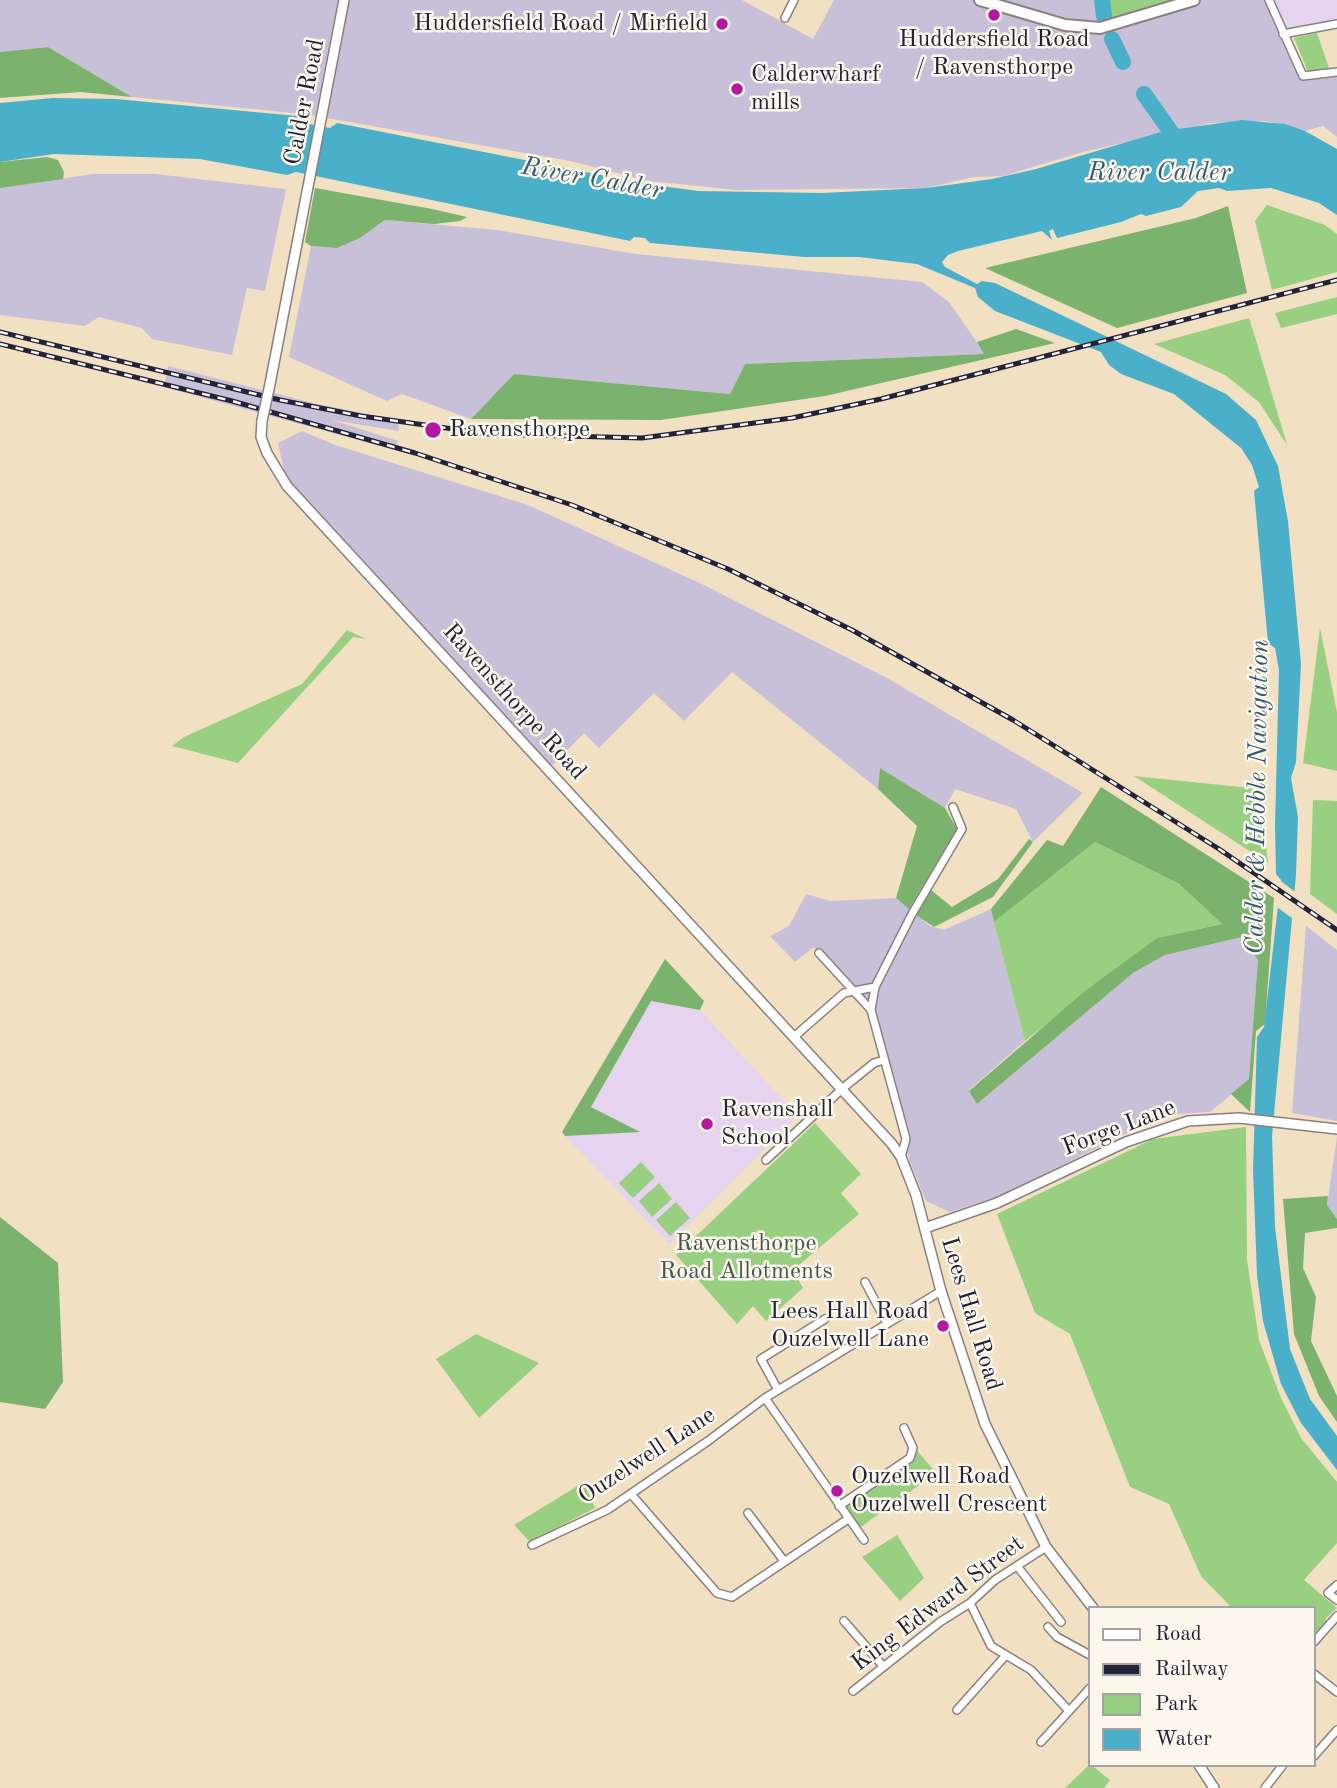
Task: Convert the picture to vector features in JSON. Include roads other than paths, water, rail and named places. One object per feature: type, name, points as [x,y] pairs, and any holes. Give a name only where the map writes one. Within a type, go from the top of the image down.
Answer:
[{"type":"highway","points":[[980,0],[1065,25],[1100,28],[1194,0]]},
{"type":"street","name":"Calder Road","points":[[304,212],[344,0]]},
{"type":"street","points":[[785,18],[794,0]]},
{"type":"street","points":[[1269,0],[1305,78],[1337,72]]},
{"type":"street","points":[[1283,34],[1337,24]]},
{"type":"street","name":"Ravensthorpe Road","points":[[304,212],[262,421],[261,437],[278,475],[843,1088],[901,1157]]},
{"type":"street","name":"Lees Hall Road","points":[[953,807],[962,829],[912,914],[875,988],[871,1010],[905,1139],[901,1157],[985,1424],[1046,1547],[1091,1606]]},
{"type":"street","name":"Lees Hall Road","points":[[820,953],[871,1010]]},
{"type":"street","points":[[795,1037],[852,989],[875,988]]},
{"type":"street","points":[[766,1160],[843,1088],[874,1063],[884,1060]]},
{"type":"street","name":"Forge Lane","points":[[925,1228],[997,1203],[1126,1142],[1188,1121],[1248,1119],[1337,1129]]},
{"type":"street","points":[[865,1282],[887,1324]]},
{"type":"street","name":"Ouzelwell Lane","points":[[532,1545],[607,1510],[765,1398],[941,1291]]},
{"type":"street","points":[[778,1390],[761,1359],[825,1319]]},
{"type":"street","points":[[765,1398],[864,1540]]},
{"type":"street","points":[[839,1506],[910,1458],[913,1448],[904,1428]]},
{"type":"street","points":[[631,1494],[717,1593],[732,1597],[848,1519]]},
{"type":"street","points":[[748,1513],[784,1561]]},
{"type":"street","name":"King Edward Street","points":[[853,1691],[940,1622],[970,1603],[995,1580],[1046,1547]]},
{"type":"street","points":[[1017,1566],[1061,1622]]},
{"type":"street","points":[[1337,1585],[1328,1592],[1337,1600]]},
{"type":"street","points":[[970,1603],[991,1646],[1031,1670],[1069,1711]]},
{"type":"street","points":[[1316,1640],[1337,1616]]},
{"type":"street","points":[[844,1621],[883,1666]]},
{"type":"street","points":[[1048,1627],[1057,1637],[1088,1654]]},
{"type":"street","points":[[957,1710],[1006,1655]]},
{"type":"street","points":[[1316,1676],[1337,1692]]},
{"type":"street","points":[[1041,1742],[1088,1690]]},
{"type":"street","points":[[1316,1754],[1337,1730]]},
{"type":"street","points":[[1200,1767],[1214,1788]]},
{"type":"street","points":[[1265,1788],[1281,1767]]},
{"type":"water","name":"River Calder","points":[[53,98],[116,99],[297,116],[304,123],[330,128],[337,123],[646,184],[698,191],[822,193],[926,188],[992,179],[1036,169],[1164,131],[1242,120],[1285,124],[1305,131],[1337,149],[1337,215],[1319,203],[1271,188],[1227,191],[1219,188],[1198,191],[1181,207],[1146,216],[1141,214],[1121,222],[1057,238],[1053,229],[1049,231],[1052,240],[1042,231],[958,251],[948,255],[942,262],[945,267],[977,284],[982,281],[995,283],[1226,394],[1256,420],[1278,466],[1288,521],[1301,664],[1296,762],[1291,778],[1298,817],[1296,875],[1272,1136],[1275,1227],[1290,1349],[1310,1399],[1337,1436],[1337,1470],[1301,1423],[1281,1384],[1263,1321],[1257,1275],[1253,1170],[1257,1037],[1264,1027],[1281,880],[1276,874],[1275,825],[1279,670],[1275,648],[1268,643],[1254,491],[1259,487],[1252,465],[1241,448],[1174,394],[1121,374],[1109,365],[1101,352],[995,311],[978,297],[975,288],[917,264],[859,257],[804,257],[650,243],[645,238],[634,237],[630,241],[296,172],[287,175],[200,159],[54,154],[0,162],[0,103]]},
{"type":"waterway","points":[[1102,0],[1104,16]]},
{"type":"waterway","points":[[1112,39],[1123,62]]},
{"type":"waterway","points":[[1144,94],[1181,146]]},
{"type":"railway","points":[[0,332],[280,400],[361,416],[489,434],[642,438],[792,418],[881,399],[1337,280]]},
{"type":"railway","points":[[0,344],[232,401],[415,453],[572,505],[728,569],[852,630],[1013,720],[1219,849],[1337,930]]},
{"type":"place","name":"Huddersfield Road / Ravensthorpe","points":[[994,15]]},
{"type":"place","name":"Huddersfield Road / Mirfield","points":[[722,24]]},
{"type":"place","name":"Calderwharf mills","points":[[737,89]]},
{"type":"place","name":"Ravensthorpe","points":[[433,430]]},
{"type":"place","name":"Ravenshall School","points":[[707,1124]]},
{"type":"place","name":"Lees Hall Road Ouzelwell Lane","points":[[943,1326]]},
{"type":"place","name":"Ouzelwell Road Ouzelwell Crescent","points":[[837,1491]]},
{"type":"water label","name":"Calder & Hebble Navigation","points":[[1258,797]]},
{"type":"park label","name":"Ravensthorpe Road Allotments","points":[[746,1258]]}]
